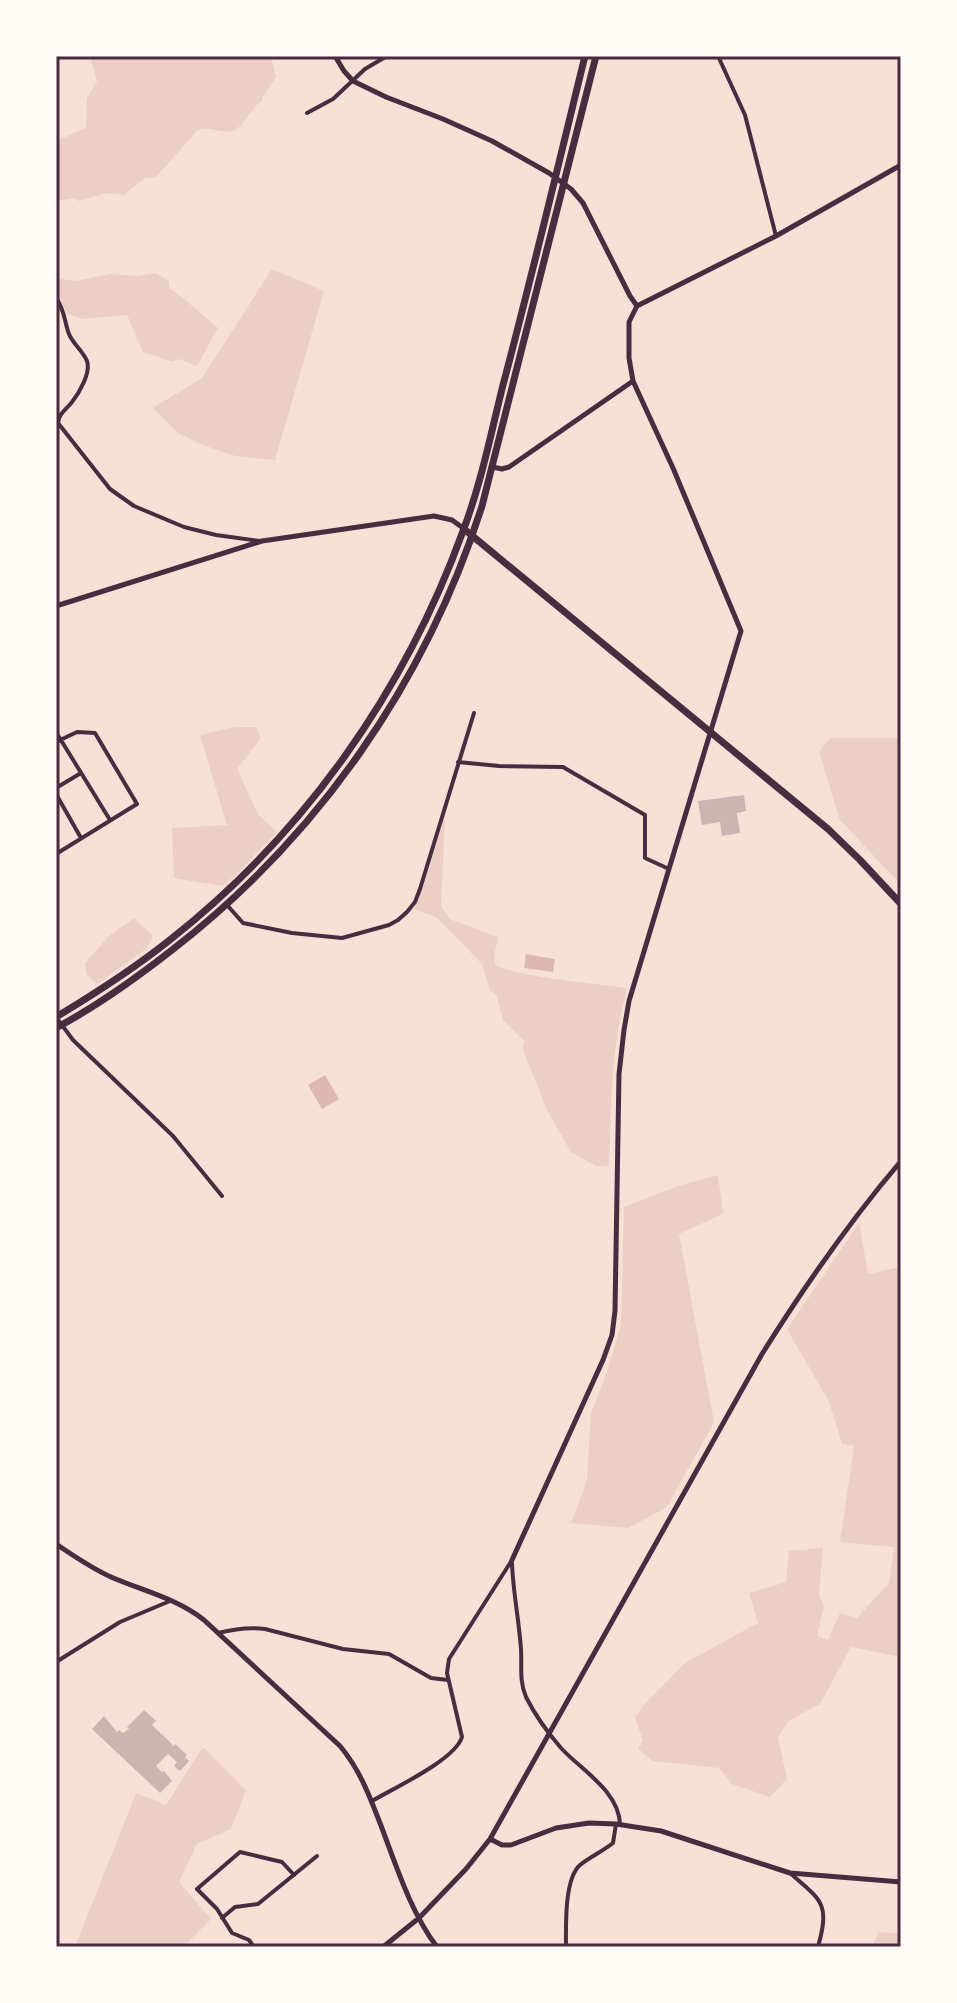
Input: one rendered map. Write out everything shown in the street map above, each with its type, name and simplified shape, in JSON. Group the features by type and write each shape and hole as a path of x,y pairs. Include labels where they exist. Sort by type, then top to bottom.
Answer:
{"main road":[{"path":"56,1017 104,988 172,939 261,859 345,758 383,699 440,590 464,529 507,373 585,56"},
{"path":"59,1027 149,969 227,905 270,863 325,800 369,742 408,677 435,625 472,536 493,467 596,56"},
{"path":"464,529 828,829 901,904"}],"street":[{"path":"335,56 353,81 473,132 565,184 583,203 637,306"},
{"path":"307,113 333,99 365,69 387,56"},
{"path":"718,56 745,115 776,236"},
{"path":"372,1801 459,1746 462,1737 448,1680 449,1659 512,1560 576,1423 612,1335 619,1074 629,1001 741,631 633,381 629,322 637,306 776,236 901,165"},
{"path":"56,298 62,307 68,333 88,362 81,387 58,423 110,489 134,506 184,527 262,541"},
{"path":"493,467 509,467 633,381"},
{"path":"56,606 262,541 434,516 452,520 464,529"},
{"path":"227,905 243,923 292,933 342,938 398,920 415,902 420,889 474,713"},
{"path":"56,732 58,741 110,820"},
{"path":"56,854 137,804 95,733 77,732 58,741"},
{"path":"458,762 563,767 645,815 645,858 669,869"},
{"path":"81,773 56,791 81,838"},
{"path":"56,1017 59,1027 173,1136 222,1196"},
{"path":"383,1947 419,1918 490,1839 762,1354 801,1292 900,1162"},
{"path":"56,1544 109,1576 189,1607 340,1746 357,1770 372,1801 419,1918 437,1947"},
{"path":"512,1560 522,1686 527,1699 549,1733 601,1786 616,1806 620,1819 613,1843 578,1866 575,1873 569,1890 566,1947"},
{"path":"56,1662 120,1622 173,1600"},
{"path":"218,1633 253,1627 343,1649 389,1654 431,1678 448,1680"},
{"path":"490,1839 502,1845 511,1845 556,1828 589,1823 618,1824 661,1831 790,1873 901,1882"},
{"path":"254,1947 249,1940 232,1933 197,1889 240,1852 282,1862 294,1875"},
{"path":"222,1918 235,1907 258,1904 317,1856"},
{"path":"790,1873 822,1905 824,1927 818,1947"}],"shaded area":[{"path":"90,56 271,56 276,77 262,101 239,128 226,132 197,131 156,177 145,178 124,195 106,193 79,201 74,198 56,201 56,141 86,128 87,98 97,81"},
{"path":"272,269 324,291 275,460 235,456 203,445 178,433 153,408 202,378"},
{"path":"156,273 169,282 169,288 218,328 197,366 143,352 127,315 83,319 67,314 56,298 56,278 75,281 110,274 138,276"},
{"path":"235,727 256,727 261,738 237,769 258,814 277,832 222,886 174,878 172,828 227,825 200,735"},
{"path":"830,738 901,738 901,885 840,820 819,752"},
{"path":"445,817 441,906 450,919 498,937 495,963 502,968 535,976 627,988 615,1055 609,1166 596,1166 571,1152 547,1110 522,1047 525,1042 503,1020 497,996 490,990 482,964 436,917 414,909"},
{"path":"134,918 153,936 146,949 97,984 87,975 85,963 108,937"},
{"path":"526,954 555,959 553,972 524,968"},
{"path":"325,1075 339,1099 322,1109 308,1085"},
{"path":"718,1175 723,1214 679,1234 714,1422 667,1507 628,1528 571,1523 587,1480 591,1413 621,1325 624,1207 681,1185"},
{"path":"859,1223 868,1274 901,1267 901,1657 851,1647 820,1704 790,1720 778,1737 787,1779 770,1797 732,1784 719,1768 653,1761 638,1749 643,1741 635,1717 685,1663 758,1623 749,1593 786,1582 789,1551 823,1548 819,1595 824,1607 817,1636 828,1640 840,1613 857,1618 889,1583 894,1547 840,1542 854,1446 842,1444 829,1402 787,1329"},
{"path":"203,1747 246,1790 231,1829 197,1844 179,1882 211,1919 183,1947 75,1947 136,1793 166,1805"},
{"path":"879,1932 901,1934 901,1947 872,1947"}],"building":[{"path":"744,795 746,811 737,813 740,833 722,836 720,822 702,825 698,801"},
{"path":"144,1710 156,1721 152,1725 173,1747 175,1744 187,1755 185,1757 189,1761 180,1771 174,1766 177,1762 168,1754 156,1766 172,1781 160,1793 92,1729 104,1716 117,1732 123,1733"}]}
